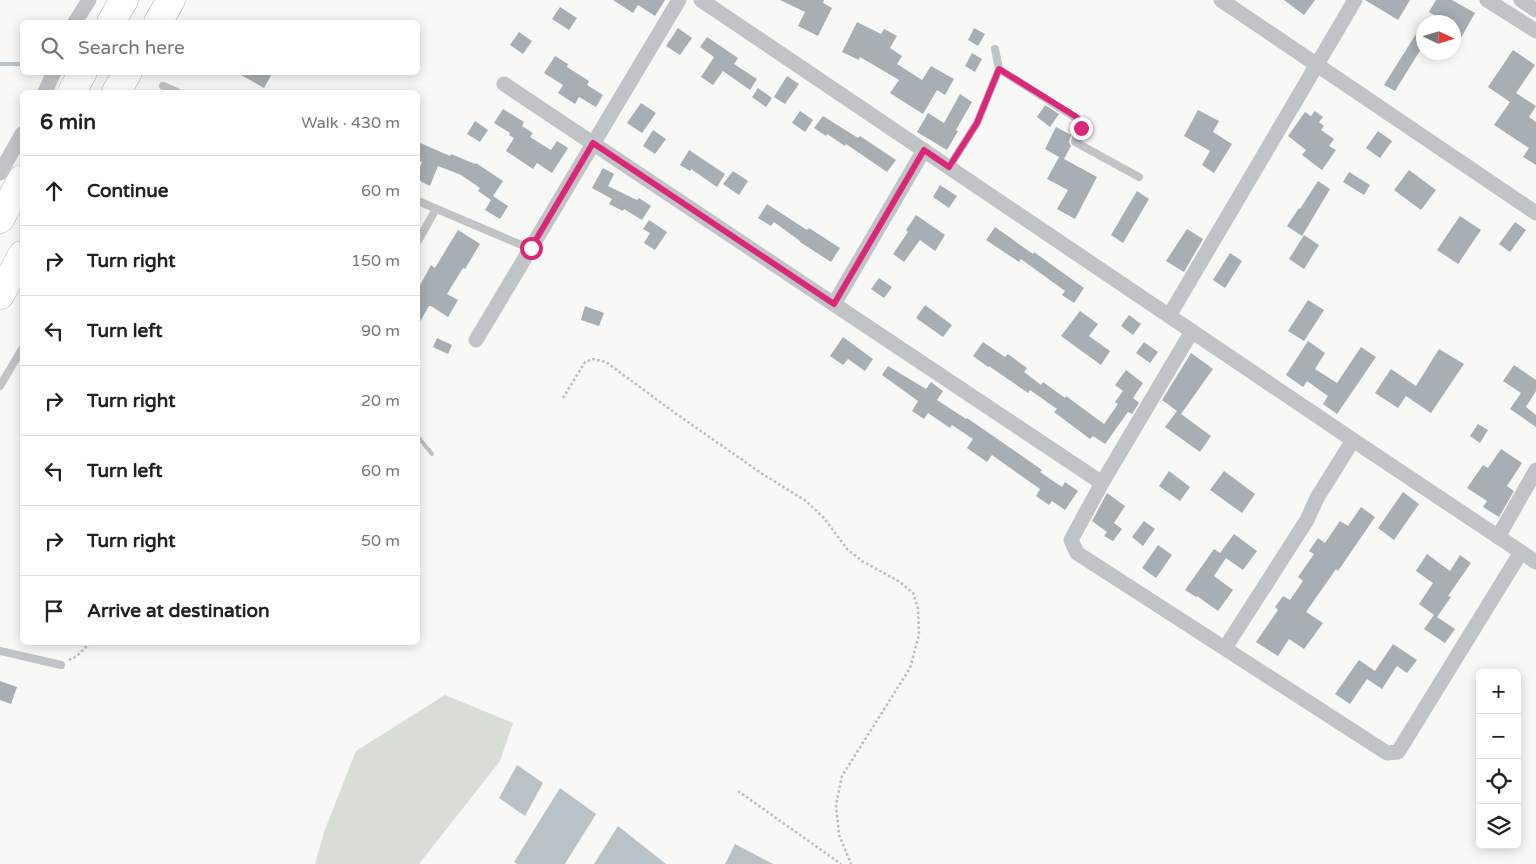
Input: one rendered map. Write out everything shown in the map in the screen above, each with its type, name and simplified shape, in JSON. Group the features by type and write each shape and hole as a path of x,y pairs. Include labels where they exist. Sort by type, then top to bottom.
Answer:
{"highway":[{"path":"112,20 124,0"},
{"path":"159,20 172,0"},
{"path":"73,90 81,75"},
{"path":"117,90 126,75"},
{"path":"0,219 20,183"},
{"path":"0,295 20,259"}],"street":[{"path":"76,20 89,0"},
{"path":"476,340 679,0"},
{"path":"701,0 1536,562"},
{"path":"1221,0 1536,213"},
{"path":"1169,316 1355,0"},
{"path":"1487,0 1536,32"},
{"path":"1521,0 1536,10"},
{"path":"45,90 52,75"},
{"path":"504,84 1102,483"},
{"path":"0,173 20,138"},
{"path":"834,304 924,150"},
{"path":"1192,331 1102,483 1071,540 1076,553 1387,753 1398,752 1521,552"},
{"path":"1225,648 1307,520 1317,498 1353,440"},
{"path":"1498,537 1536,470"}],"lane":[{"path":"949,167 977,123 999,69 995,49"},
{"path":"999,69 1082,122 1076,142 1139,177"},
{"path":"163,86 172,90"},
{"path":"420,202 531,248"},
{"path":"420,237 436,209"},
{"path":"0,386 20,352"},
{"path":"0,651 61,665"}],"path":[{"path":"563,398 585,362 593,359 606,362 761,473 806,501 824,518 847,549 862,561 900,582 913,594 918,608 919,635 910,668 842,776 836,806 839,835 851,864"},
{"path":"61,665 76,656 89,645"},
{"path":"738,791 841,864"}],"shaded area":[{"path":"445,695 513,723 500,761 419,864 315,864 324,832 356,751"},
{"path":"517,765 543,783 525,816 499,798"},
{"path":"560,788 596,814 565,864 517,864 514,862"},
{"path":"618,826 666,864 594,864"},
{"path":"735,844 773,864 725,864"}],"building":[{"path":"613,0 665,0 655,16 638,5 633,13"},
{"path":"780,0 824,0 823,3 832,8 818,36 798,26 805,12"},
{"path":"1284,0 1315,0 1304,15"},
{"path":"1365,0 1410,0 1398,20"},
{"path":"1436,0 1452,0 1475,13 1461,38 1461,15 1434,15 1429,12"},
{"path":"560,7 577,18 569,30 552,19"},
{"path":"857,22 881,34 884,29 897,36 890,48 902,56 897,64 922,80 931,66 954,79 945,95 937,90 923,114 890,93 899,80 860,57 859,60 842,52"},
{"path":"678,28 692,38 680,55 666,46"},
{"path":"974,28 985,34 978,46 968,40"},
{"path":"519,32 532,41 523,54 510,45"},
{"path":"1416,34 1416,57 1395,91 1384,85"},
{"path":"707,37 738,58 734,64 757,79 750,90 723,71 713,85 701,77 714,57 700,47"},
{"path":"1513,50 1535,65 1516,93 1536,106 1529,117 1536,122 1536,165 1523,157 1529,148 1494,125 1510,102 1488,87"},
{"path":"972,53 982,59 975,72 965,66"},
{"path":"555,56 568,64 567,67 589,81 587,85 603,95 596,107 579,97 575,104 558,93 563,85 544,73"},
{"path":"241,75 271,75 264,88"},
{"path":"787,76 799,84 785,104 774,97"},
{"path":"758,88 772,98 766,107 752,97"},
{"path":"960,94 972,102 947,150 917,132 928,113 944,123"},
{"path":"641,103 656,113 642,133 627,123"},
{"path":"1045,105 1059,114 1050,127 1037,117"},
{"path":"503,109 524,122 522,126 533,133 530,137 551,150 557,141 568,148 552,173 537,163 533,169 506,151 514,138 509,135 510,133 494,123"},
{"path":"1198,110 1219,121 1213,132 1232,144 1214,173 1202,165 1210,151 1184,136"},
{"path":"800,111 813,120 805,132 792,123"},
{"path":"1315,111 1323,117 1319,122 1324,126 1321,130 1334,139 1329,146 1336,150 1322,170 1302,155 1306,150 1288,136 1305,112 1311,116"},
{"path":"823,116 858,138 860,136 896,160 887,172 846,144 845,146 827,134 826,136 814,128"},
{"path":"475,121 488,130 480,142 467,134"},
{"path":"1056,127 1071,135 1069,142 1071,146 1064,159 1097,177 1075,219 1057,209 1068,190 1047,179 1059,157 1045,149"},
{"path":"653,130 666,139 655,154 643,146"},
{"path":"1378,131 1392,141 1380,158 1366,148"},
{"path":"420,143 450,156 451,154 476,163 503,181 493,196 508,206 500,219 485,210 491,200 478,191 480,188 461,175 438,166 430,186 420,181 422,162 420,161"},
{"path":"689,150 725,174 717,187 691,169 690,171 680,165"},
{"path":"603,168 614,174 608,186 637,200 639,198 651,206 642,220 624,209 623,211 609,204 612,199 592,188"},
{"path":"1409,170 1436,190 1421,210 1394,190"},
{"path":"733,171 748,181 739,195 723,184"},
{"path":"1349,172 1370,185 1364,195 1343,182"},
{"path":"1318,181 1330,189 1302,236 1287,226"},
{"path":"940,185 957,196 949,208 933,197"},
{"path":"1137,191 1149,199 1123,243 1111,235"},
{"path":"767,204 807,230 809,228 840,248 831,262 774,222 771,226 758,218"},
{"path":"916,215 945,235 935,251 920,240 904,262 893,254 908,232 906,230"},
{"path":"1460,216 1481,230 1458,264 1437,250"},
{"path":"649,220 667,232 655,250 644,243 650,233 643,229"},
{"path":"1515,222 1526,230 1510,252 1499,244"},
{"path":"995,227 1084,288 1074,303 1062,295 1065,291 1021,259 1019,262 986,240"},
{"path":"1187,229 1203,239 1184,272 1166,261"},
{"path":"458,230 480,244 447,294 458,300 448,317 429,306 420,322 420,285 431,265 435,268"},
{"path":"1304,235 1319,245 1304,269 1289,259"},
{"path":"1230,253 1242,261 1225,288 1213,280"},
{"path":"879,278 892,287 884,298 871,289"},
{"path":"1308,300 1324,310 1304,341 1288,331"},
{"path":"925,305 952,325 943,337 916,318"},
{"path":"585,306 604,313 599,326 581,320"},
{"path":"1080,311 1098,324 1089,336 1110,351 1101,365 1061,336"},
{"path":"1129,315 1141,324 1133,335 1121,326"},
{"path":"843,337 873,359 865,371 848,359 843,365 830,356"},
{"path":"437,338 452,345 448,354 433,347"},
{"path":"1308,341 1325,353 1315,369 1337,383 1361,347 1376,357 1337,414 1323,404 1328,396 1307,381 1303,387 1286,375"},
{"path":"983,342 1005,357 1008,354 1027,368 1024,372 1041,385 1043,382 1065,398 1066,396 1104,424 1118,404 1115,402 1123,391 1115,385 1126,370 1143,383 1133,398 1139,403 1132,414 1128,412 1105,444 1093,436 1090,439 1054,412 1057,409 1030,390 1028,393 973,356"},
{"path":"1144,342 1158,352 1150,363 1136,353"},
{"path":"1439,349 1464,364 1431,413 1406,396 1398,408 1375,393 1391,369 1416,386"},
{"path":"1191,353 1213,369 1181,414 1162,400"},
{"path":"1514,365 1536,380 1536,391 1526,407 1536,415 1536,427 1510,409 1521,393 1503,381"},
{"path":"888,366 926,389 931,382 943,391 937,400 1022,456 1042,470 1040,472 1062,487 1065,482 1078,491 1065,510 1052,501 1049,505 1036,496 1040,489 992,455 987,462 967,448 973,439 952,425 950,428 928,413 924,419 912,411 918,401 882,375"},
{"path":"1177,411 1211,436 1200,452 1165,427"},
{"path":"1478,424 1488,430 1480,443 1470,436"},
{"path":"1501,449 1522,463 1507,486 1514,491 1499,517 1483,507 1487,501 1467,488 1483,465 1488,468"},
{"path":"1169,471 1190,487 1180,501 1159,486"},
{"path":"1224,471 1255,494 1242,513 1210,490"},
{"path":"1403,492 1419,504 1394,540 1378,528"},
{"path":"1107,493 1125,506 1114,523 1122,529 1113,541 1104,536 1107,532 1092,521"},
{"path":"1361,507 1375,517 1338,571 1336,569 1306,612 1323,623 1304,649 1289,639 1278,656 1256,642 1278,610 1275,607 1283,596 1290,600 1303,581 1298,577 1314,554 1309,551 1318,538 1325,543 1340,521 1348,526"},
{"path":"1144,521 1155,529 1143,546 1132,537"},
{"path":"1234,534 1257,551 1243,570 1226,558 1214,576 1233,590 1218,611 1185,590 1214,549 1220,553"},
{"path":"1158,545 1172,555 1156,578 1142,568"},
{"path":"1427,554 1450,571 1460,555 1471,563 1448,596 1451,597 1437,617 1455,629 1445,643 1424,629 1434,615 1419,604 1433,583 1416,571"},
{"path":"1393,644 1417,660 1407,673 1397,666 1382,689 1367,679 1350,704 1335,694 1359,660 1375,671"},
{"path":"0,681 17,687 11,704 0,700"}],"waterway":[{"path":"0,64 20,64"},
{"path":"420,439 432,454"}],"route":[{"path":"531,248 593,143 834,304 924,150 949,167 977,123 999,69 1075,116 1082,122 1081,128"}]}
